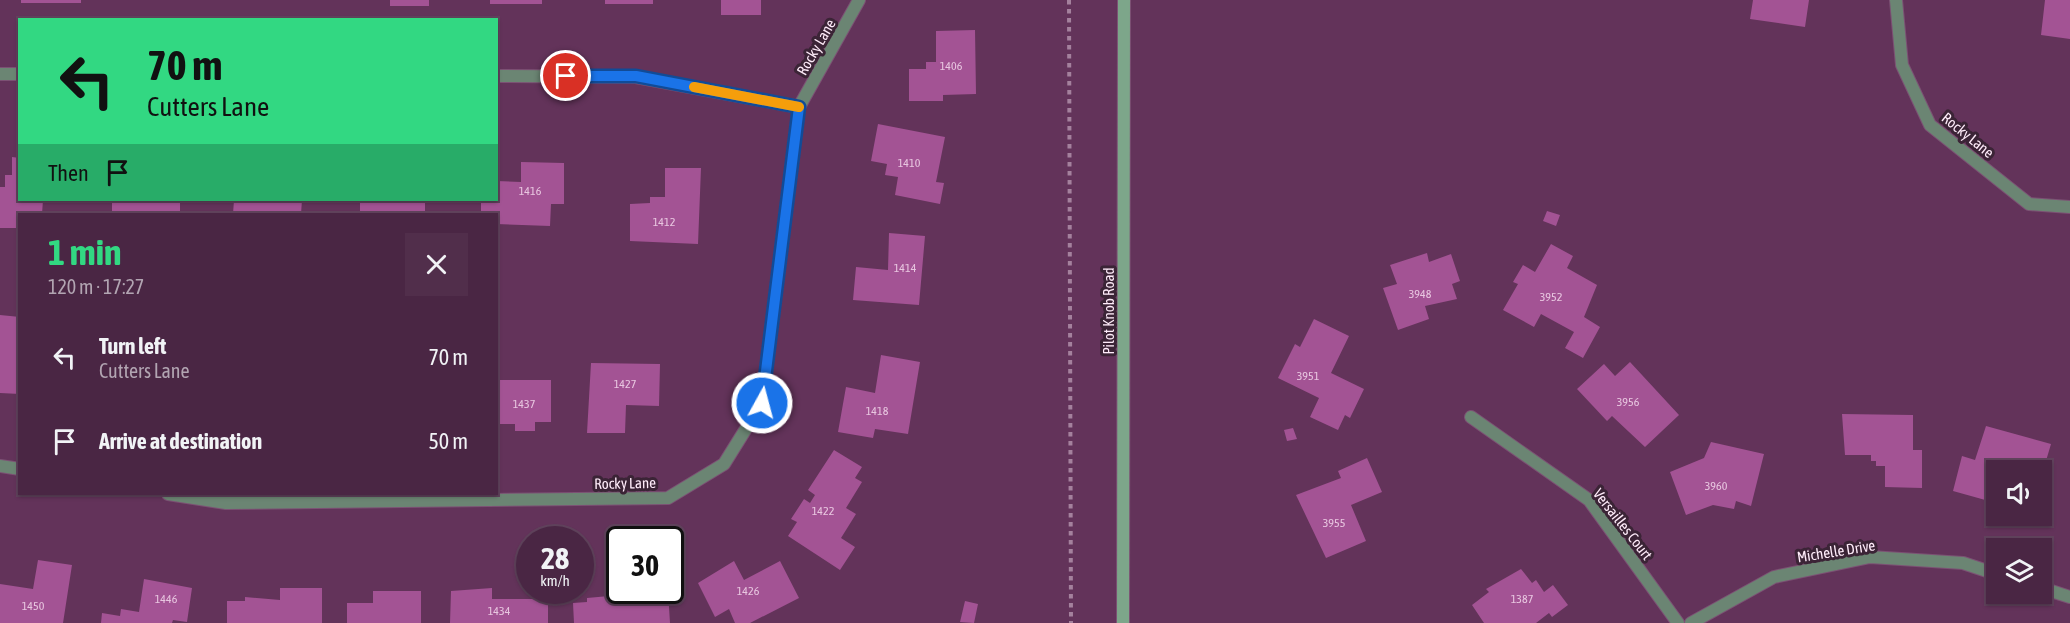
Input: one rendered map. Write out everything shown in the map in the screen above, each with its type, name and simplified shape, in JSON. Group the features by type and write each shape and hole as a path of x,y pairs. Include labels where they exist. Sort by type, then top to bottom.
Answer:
{"main road":[{"name":"Pilot Knob Road","path":"1123,623 1124,0"}],"street":[{"name":"Rocky Lane","path":"174,495 226,503 668,498 724,464 762,403 799,107 859,0"},
{"name":"Rocky Lane","path":"1896,0 1902,65 1930,125 2029,204 2070,207"},
{"path":"0,74 18,74"},
{"path":"498,76 636,76 799,107"},
{"name":"Versailles Court","path":"1471,417 1589,500 1678,623"},
{"path":"0,466 18,469"},
{"name":"Michelle Drive","path":"1691,623 1774,577 1870,557 1963,563 1986,571"},
{"path":"2052,591 2070,597"}],"path":[{"path":"1069,0 1071,623"}],"building":[{"path":"21,0 81,0 81,3 21,3"},
{"path":"390,0 429,0 429,6 390,6"},
{"path":"490,0 542,0 542,4 490,4"},
{"path":"605,0 653,0 653,4 605,4"},
{"path":"721,0 761,0 761,15 721,15"},
{"path":"1753,0 1809,0 1805,27 1750,19"},
{"path":"2045,0 2070,0 2070,39 2041,35"},
{"path":"975,30 976,94 943,95 943,101 909,101 909,69 926,69 926,62 936,62 936,31"},
{"path":"878,124 945,137 936,182 944,183 940,204 895,195 898,177 885,175 887,164 871,161"},
{"path":"12,157 18,158 18,201 43,201 42,213 18,213 18,228 0,228 0,187 5,187 5,175 12,175"},
{"path":"521,162 564,163 564,204 551,204 550,226 498,224 498,213 481,213 481,201 498,201 498,181 521,182"},
{"path":"665,168 701,168 698,244 630,241 630,204 650,203 650,197 665,197"},
{"path":"112,201 180,201 180,213 112,213"},
{"path":"234,201 302,201 301,213 233,213"},
{"path":"360,201 425,201 425,213 360,213"},
{"path":"1547,211 1560,215 1556,226 1543,221"},
{"path":"889,233 925,236 919,305 853,300 856,267 888,270"},
{"path":"1551,244 1573,256 1567,268 1597,285 1584,317 1600,327 1583,358 1565,348 1574,332 1541,314 1534,327 1503,310 1518,284 1513,282 1523,265 1535,272"},
{"path":"1427,253 1429,262 1451,254 1460,281 1452,284 1457,299 1425,306 1429,319 1398,330 1383,288 1397,284 1390,265"},
{"path":"0,315 18,317 18,394 0,393"},
{"path":"1314,319 1349,336 1331,373 1364,389 1350,418 1345,415 1338,430 1310,417 1319,398 1278,378 1295,344 1300,347"},
{"path":"881,355 920,362 908,434 875,429 873,438 838,432 846,387 875,393"},
{"path":"1630,362 1679,415 1645,447 1612,416 1607,421 1577,389 1604,364 1615,376"},
{"path":"591,363 660,364 659,406 626,405 625,433 587,433"},
{"path":"498,380 551,380 551,422 535,422 535,431 515,431 515,424 500,424 500,433 498,433"},
{"path":"1842,414 1913,415 1913,450 1922,450 1922,488 1885,487 1885,466 1876,466 1876,461 1871,461 1871,455 1845,455"},
{"path":"1986,426 2051,444 2046,460 1986,460 1986,500 1953,491 1962,456 1975,460"},
{"path":"1293,428 1297,439 1287,441 1284,430"},
{"path":"1711,442 1764,454 1751,506 1736,501 1734,509 1713,505 1686,515 1670,472 1704,458"},
{"path":"834,450 862,467 855,478 862,482 846,508 856,514 841,538 855,547 840,570 788,536 797,522 791,519 804,499 810,503 815,495 808,490"},
{"path":"1367,458 1382,492 1351,505 1366,541 1326,558 1296,495 1341,478 1338,471"},
{"path":"38,560 72,565 63,623 0,623 0,584 33,589"},
{"path":"734,561 744,580 780,561 799,598 750,623 735,623 729,609 715,617 698,583"},
{"path":"1521,569 1532,583 1536,580 1544,592 1553,585 1568,605 1552,617 1549,613 1536,623 1484,623 1472,605 1489,592 1486,589"},
{"path":"144,579 192,588 187,622 173,620 172,623 101,623 102,613 120,616 121,609 139,612"},
{"path":"280,588 322,588 322,623 227,623 227,601 245,601 245,597 280,600"},
{"path":"492,588 492,599 516,599 516,604 548,604 548,623 450,623 451,591"},
{"path":"373,591 421,591 421,623 347,623 347,603 373,603"},
{"path":"606,596 606,604 669,604 670,623 574,623 573,604 594,604 594,597"},
{"path":"965,601 978,604 974,623 960,622"}],"slow traffic":[{"path":"694,87 799,107"}],"route":[{"path":"566,76 636,76 799,107 762,403"}]}
